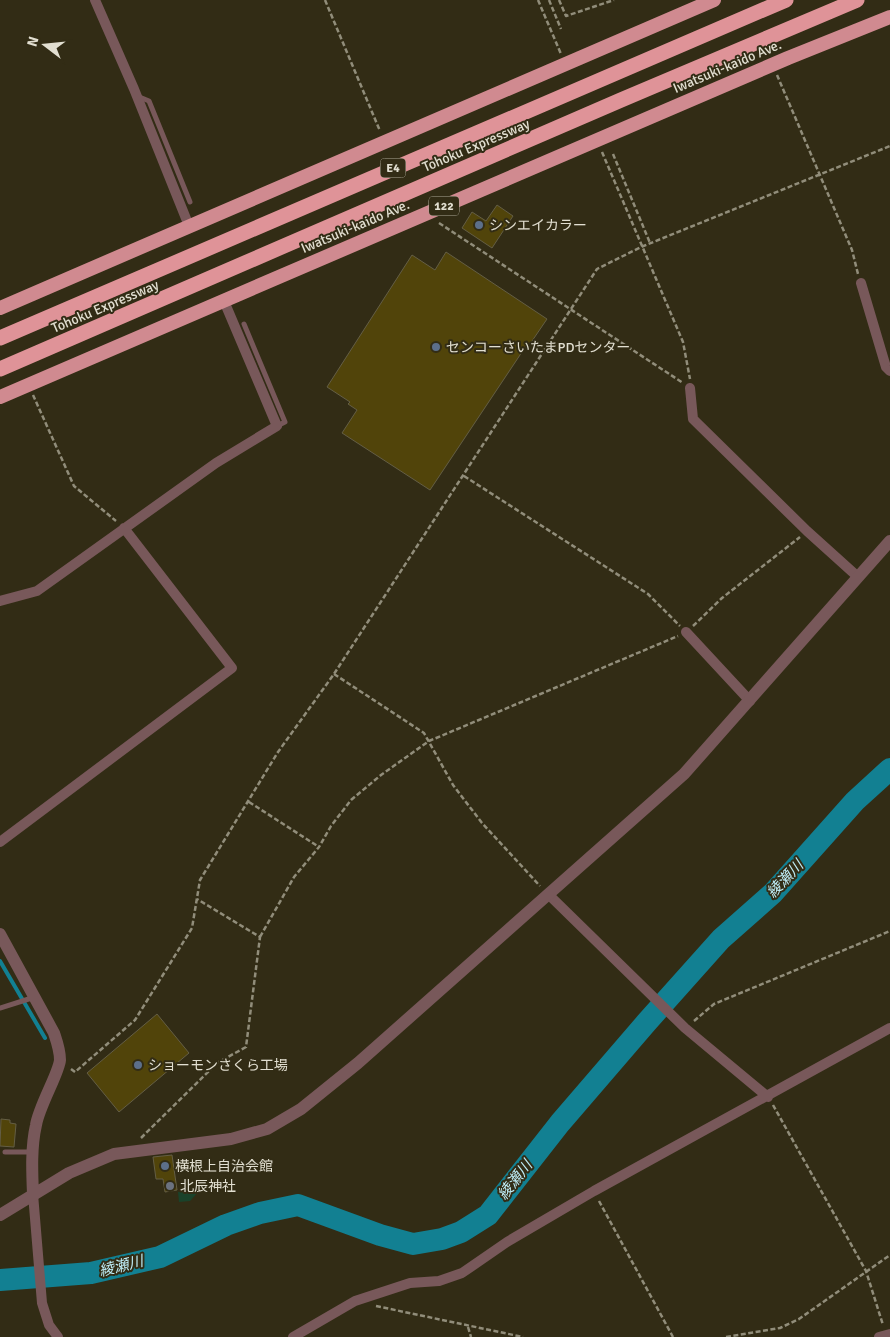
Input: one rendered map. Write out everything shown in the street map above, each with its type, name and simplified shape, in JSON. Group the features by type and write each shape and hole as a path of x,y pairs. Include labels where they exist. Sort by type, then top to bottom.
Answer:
{"highway":[{"path":"0,308 714,0"},
{"name":"Tohoku Expressway","path":"0,338 786,0"},
{"name":"Tohoku Expressway","path":"0,369 857,0"},
{"name":"Iwatsuki-kaido Ave.","path":"0,397 772,65 890,17"}],"street":[{"path":"95,0 137,96 189,226"},
{"path":"860,283 886,366 890,371"},
{"path":"0,601 37,591 216,463 277,426 224,300"},
{"path":"690,388 694,420 806,531 858,577"},
{"path":"0,842 232,668 124,528"},
{"path":"0,1216 69,1173 114,1154 231,1139 267,1129 301,1109 358,1063 684,774 890,541"},
{"path":"686,632 750,701"},
{"path":"548,894 685,1028 768,1097"},
{"path":"0,934 54,1033 60,1061 44,1098 36,1123 33,1152 33,1194 42,1303 49,1325 58,1337"},
{"path":"293,1337 355,1301 410,1284 439,1281 462,1273 507,1242 594,1191 698,1132 768,1097 890,1028"}],"lane":[{"path":"137,96 149,101 190,202"},
{"path":"244,324 285,422 277,426"},
{"path":"0,1008 35,997"},
{"path":"5,1152 33,1152"}],"path":[{"path":"325,0 384,141"},
{"path":"538,0 566,64"},
{"path":"549,0 561,29"},
{"path":"559,0 566,16 614,0"},
{"path":"772,65 852,250 860,283"},
{"path":"597,140 683,342 688,362 690,388"},
{"path":"60,1061 75,1072 135,1020 192,928 200,880 278,752 334,674 464,476 596,269 650,243 890,146"},
{"path":"614,154 650,243"},
{"path":"421,216 444,225 690,388"},
{"path":"28,385 74,486 124,528"},
{"path":"464,476 648,594 686,632"},
{"path":"138,1150 141,1137 217,1063 246,1047 260,937 294,877 319,847 351,800 381,775 429,741 686,632 722,598 806,531"},
{"path":"334,674 424,733 453,785 482,823 548,894"},
{"path":"249,802 319,847"},
{"path":"197,899 260,937"},
{"path":"685,1028 714,1004 890,931"},
{"path":"768,1097 866,1271 885,1335"},
{"path":"594,1191 673,1337"},
{"path":"726,1337 780,1328 798,1319 890,1255"},
{"path":"355,1301 468,1327 523,1337"},
{"path":"468,1327 471,1337"}],"green space":[{"path":"204,1186 190,1201 179,1202 178,1192"}],"building":[{"path":"497,205 513,216 492,248 462,228 472,212 486,221"},
{"path":"446,252 547,319 530,344 528,343 430,490 342,433 357,410 348,404 350,402 327,387 412,255 435,270"},
{"path":"157,1014 189,1053 119,1112 87,1073"},
{"path":"1,1119 10,1120 10,1123 16,1124 14,1147 0,1146"},
{"path":"172,1155 177,1190 165,1192 163,1179 156,1179 153,1157"}],"waterway":[{"name":"綾瀬川","path":"0,1280 91,1273 160,1257 226,1225 260,1213 298,1205 380,1235 413,1244 442,1239 461,1232 488,1215 560,1123 721,939 773,893 855,801 890,769"},
{"path":"0,961 45,1038"}],"place":[{"name":"シンエイカラー","path":"479,225"},
{"name":"センコーさいたまPDセンター","path":"436,347"},
{"name":"ショーモンさくら工場","path":"138,1065"},
{"name":"横根上自治会館","path":"165,1166"},
{"name":"北辰神社","path":"170,1186"}]}
